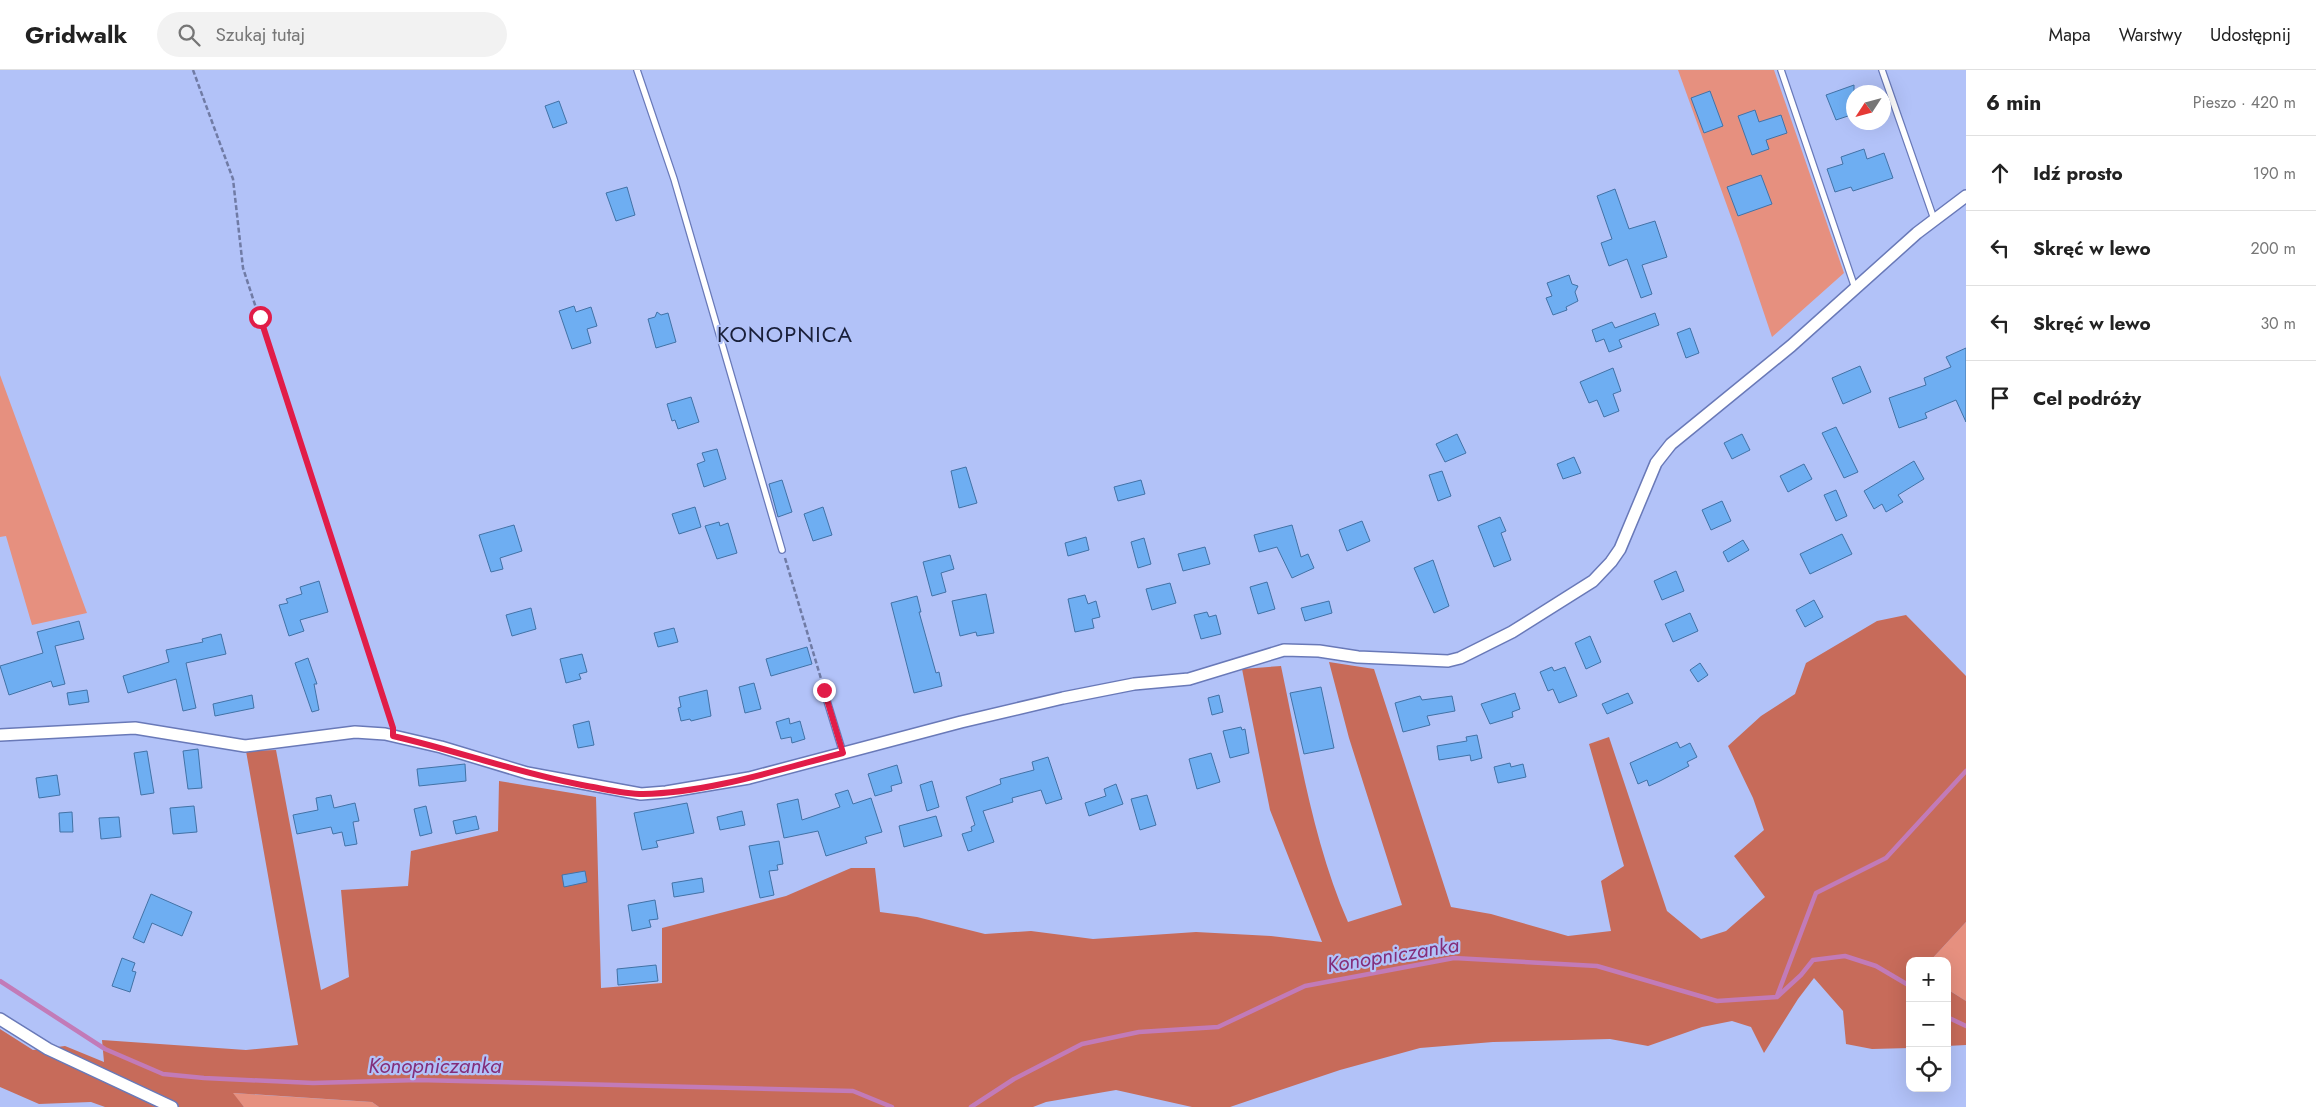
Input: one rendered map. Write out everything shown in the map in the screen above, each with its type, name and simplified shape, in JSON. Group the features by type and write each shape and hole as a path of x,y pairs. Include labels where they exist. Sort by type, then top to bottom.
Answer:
{"street":[{"path":"0,735 135,728 245,746 355,732 393,736 441,747 527,773 641,794 666,792 749,778 1063,698 1134,684 1189,679 1284,650 1319,651 1358,657 1436,662 1460,658 1512,632 1593,580 1611,562 1620,548 1656,463 1671,444 1855,290 1934,219 1966,196"},
{"path":"0,1019 48,1049 172,1107"}],"lane":[{"path":"637,70 674,179 782,550"},
{"path":"1781,70 1855,290"},
{"path":"1882,70 1934,219"},
{"path":"824,690 843,753"}],"path":[{"path":"192,70 234,179 243,268 393,728 393,736"},
{"path":"782,550 824,690"}],"shaded area":[{"path":"1678,70 1774,70 1844,273 1772,337 1739,239"},
{"path":"0,375 87,613 32,625 6,536 0,537"},
{"path":"1906,615 1966,676 1966,922 1934,957 1906,957 1906,1048 1872,1049 1846,1044 1843,1011 1814,978 1798,999 1764,1053 1751,1027 1732,1021 1702,1027 1648,1046 1610,1039 1493,1042 1420,1048 1340,1070 1230,1107 1192,1107 1116,1090 1046,1102 1033,1107 379,1107 372,1102 233,1093 244,1107 105,1107 91,1102 39,1104 0,1087 0,1029 33,1050 65,1046 104,1062 102,1040 246,1050 298,1045 246,751 276,750 321,990 349,977 341,890 408,886 411,851 498,831 499,781 596,797 601,988 662,983 662,928 786,896 851,868 875,868 880,912 917,917 985,934 1031,931 1093,939 1196,932 1271,936 1322,942 1270,810 1242,669 1281,666 1316,828 1325,860 1348,922 1402,905 1349,738 1329,662 1374,669 1451,907 1491,914 1568,936 1611,931 1601,881 1624,866 1589,744 1609,737 1667,911 1701,939 1726,931 1765,897 1734,856 1764,830 1753,798 1728,746 1761,716 1795,694 1806,663 1877,621"},
{"path":"1966,922 1966,1001 1951,992 1951,957 1934,957"},
{"path":"1951,992 1966,1001 1966,1045 1951,1046"},
{"path":"232,1093 372,1102 379,1107 244,1107"}],"building":[{"path":"1846,88 1846,117 1836,120 1826,95"},
{"path":"1710,91 1723,126 1704,133 1691,98"},
{"path":"559,101 567,123 553,128 545,106"},
{"path":"1755,110 1759,122 1781,115 1787,133 1766,140 1769,149 1752,155 1738,116"},
{"path":"1864,149 1867,159 1884,153 1893,178 1853,191 1851,187 1835,192 1827,169 1843,164 1841,157"},
{"path":"1761,175 1772,204 1738,216 1727,187"},
{"path":"627,187 635,215 616,221 606,193"},
{"path":"1615,189 1629,229 1655,221 1667,257 1642,265 1652,294 1641,298 1627,259 1609,266 1601,243 1612,239 1597,196"},
{"path":"1569,275 1572,284 1578,286 1575,292 1578,301 1566,307 1567,310 1553,315 1546,298 1552,296 1547,283"},
{"path":"574,306 576,312 591,307 597,326 587,329 591,343 572,349 559,311"},
{"path":"657,312 661,315 668,313 676,342 656,348 648,319 655,317"},
{"path":"1655,313 1659,325 1619,340 1622,347 1609,352 1604,339 1596,342 1592,330 1612,322 1615,328"},
{"path":"1690,328 1699,353 1686,358 1677,333"},
{"path":"1966,348 1966,422 1956,400 1925,413 1927,418 1899,428 1889,398 1926,385 1924,378 1951,367 1946,357"},
{"path":"1860,366 1871,392 1843,404 1832,378"},
{"path":"1613,368 1621,391 1613,394 1619,411 1604,417 1597,400 1589,403 1580,382"},
{"path":"691,397 699,422 678,429 675,420 672,421 667,404"},
{"path":"1836,427 1858,472 1844,478 1822,433"},
{"path":"1457,434 1466,453 1445,462 1436,444"},
{"path":"1742,434 1750,450 1732,459 1724,443"},
{"path":"717,449 726,479 704,487 697,464 705,461 702,453"},
{"path":"1574,457 1581,473 1563,479 1557,464"},
{"path":"1914,461 1924,479 1898,495 1903,502 1886,512 1882,504 1874,509 1864,491"},
{"path":"1804,464 1812,479 1788,492 1780,476"},
{"path":"966,467 977,503 959,508 951,471"},
{"path":"1442,471 1451,496 1438,501 1429,475"},
{"path":"782,480 792,512 778,517 769,484"},
{"path":"1141,480 1145,494 1118,501 1114,487"},
{"path":"1836,490 1847,516 1836,521 1824,495"},
{"path":"1722,501 1731,521 1711,530 1702,510"},
{"path":"695,507 701,527 679,534 672,514"},
{"path":"823,507 832,535 813,541 804,514"},
{"path":"1500,517 1506,531 1501,533 1511,560 1494,567 1478,526"},
{"path":"1362,521 1370,541 1347,551 1339,530"},
{"path":"719,522 720,526 728,523 737,553 717,559 705,526"},
{"path":"514,525 522,551 500,558 503,569 491,572 479,535"},
{"path":"1292,525 1301,557 1308,554 1314,568 1292,578 1277,547 1259,552 1254,535"},
{"path":"1842,534 1852,554 1810,574 1800,554"},
{"path":"1086,537 1089,550 1068,556 1065,543"},
{"path":"1144,538 1151,564 1138,568 1131,542"},
{"path":"1743,540 1749,550 1728,562 1723,552"},
{"path":"1205,547 1210,564 1183,571 1178,554"},
{"path":"950,555 954,569 941,573 946,592 932,596 923,562"},
{"path":"1433,560 1449,606 1434,613 1414,568"},
{"path":"1676,571 1684,591 1662,600 1654,581"},
{"path":"319,581 328,612 300,620 304,631 289,636 279,605 288,603 286,599 302,594 300,587"},
{"path":"1267,582 1275,609 1258,614 1250,587"},
{"path":"1170,583 1176,603 1152,610 1146,589"},
{"path":"986,594 994,633 977,636 976,632 960,636 952,601"},
{"path":"1085,595 1088,604 1096,601 1100,617 1092,619 1094,628 1075,632 1068,599"},
{"path":"917,596 921,612 919,612 936,673 939,672 942,686 914,693 891,603"},
{"path":"1814,600 1823,617 1805,627 1796,610"},
{"path":"1329,601 1332,613 1305,621 1301,608"},
{"path":"531,608 536,629 512,636 506,615"},
{"path":"1207,612 1209,617 1216,615 1221,634 1201,639 1194,615"},
{"path":"1690,613 1698,631 1673,642 1665,624"},
{"path":"79,621 84,639 55,646 65,684 53,687 51,681 9,695 0,666 43,653 37,632"},
{"path":"674,628 678,642 658,647 654,633"},
{"path":"221,634 226,654 186,663 196,708 183,711 176,679 128,693 123,676 169,662 166,650 203,642 202,639"},
{"path":"1590,636 1601,662 1586,669 1575,643"},
{"path":"807,647 812,664 771,676 766,659"},
{"path":"582,654 587,672 579,674 581,679 566,683 560,659"},
{"path":"308,658 317,684 314,684 319,710 312,712 295,663"},
{"path":"1700,663 1708,675 1698,682 1690,670"},
{"path":"1552,667 1554,671 1565,667 1577,696 1559,703 1553,689 1548,691 1540,672"},
{"path":"754,683 761,709 745,713 739,687"},
{"path":"1321,687 1334,748 1304,754 1290,693"},
{"path":"87,690 89,702 69,705 67,693"},
{"path":"707,690 711,716 691,721 690,719 681,721 678,708 681,707 679,697"},
{"path":"1515,693 1520,709 1512,712 1513,717 1490,724 1481,704"},
{"path":"1628,693 1633,703 1607,714 1602,704"},
{"path":"252,695 254,708 215,716 213,704"},
{"path":"1219,695 1223,712 1212,715 1208,698"},
{"path":"1420,696 1422,700 1452,696 1455,711 1427,716 1430,725 1403,732 1395,703"},
{"path":"789,718 790,724 800,721 805,739 792,743 791,737 781,739 776,722"},
{"path":"589,721 594,745 578,748 573,725"},
{"path":"1241,727 1242,730 1245,729 1249,753 1230,758 1223,731"},
{"path":"1477,735 1482,758 1471,761 1470,755 1439,760 1437,746 1467,741 1466,737"},
{"path":"1677,742 1680,748 1690,743 1697,757 1687,762 1689,766 1649,786 1647,780 1638,784 1630,763"},
{"path":"198,749 202,788 188,789 183,751"},
{"path":"147,751 154,793 141,795 134,753"},
{"path":"1211,753 1220,782 1197,789 1189,759"},
{"path":"1048,757 1062,799 1046,804 1041,790 1012,798 1013,802 983,811 994,842 968,851 962,834 972,831 971,827 975,825 966,797 1001,784 1000,779 1034,770 1032,762"},
{"path":"1510,763 1511,767 1523,764 1526,777 1498,783 1494,767"},
{"path":"465,764 466,781 419,786 417,769"},
{"path":"897,765 902,783 891,786 892,791 875,796 868,774"},
{"path":"57,775 60,795 39,798 36,778"},
{"path":"932,781 939,807 927,811 920,785"},
{"path":"1116,784 1123,804 1089,816 1085,803 1106,796 1104,789"},
{"path":"848,790 853,804 871,798 882,832 865,837 867,843 826,856 818,831 784,838 777,804 798,799 802,820 840,807 835,794"},
{"path":"331,795 334,808 355,803 359,821 353,822 357,844 345,846 342,832 333,834 331,827 297,834 293,815 318,810 316,798"},
{"path":"1147,795 1156,825 1140,830 1131,799"},
{"path":"687,803 694,833 656,841 658,847 642,850 634,813"},
{"path":"194,806 197,832 173,834 170,808"},
{"path":"426,806 432,833 420,836 414,809"},
{"path":"742,811 745,825 720,830 717,817"},
{"path":"72,812 73,832 60,832 59,813"},
{"path":"476,816 479,829 456,834 453,821"},
{"path":"936,816 942,836 904,847 899,826"},
{"path":"119,817 121,837 101,839 99,818"},
{"path":"779,841 783,864 777,865 778,870 769,871 774,895 760,898 749,846"},
{"path":"585,871 587,882 564,887 562,875"},
{"path":"702,878 704,892 674,897 672,883"},
{"path":"151,894 192,912 182,936 152,923 144,943 133,938"},
{"path":"655,900 658,919 649,920 651,927 632,931 628,905"},
{"path":"122,958 135,963 132,971 136,972 130,992 112,986"},
{"path":"656,965 658,981 618,985 617,969"}],"waterway":[{"path":"1777,996 1816,893 1886,858 1966,771"},
{"name":"Konopniczanka","path":"971,1107 1014,1079 1082,1044 1139,1032 1218,1027 1305,986 1454,958 1597,966 1717,1001 1777,997 1801,975 1813,960 1845,956 1876,966 1906,984"},
{"name":"Konopniczanka","path":"0,981 105,1049 163,1074 204,1078 313,1083 418,1080 853,1091 892,1107"},
{"name":"Konopniczanka","path":"1951,1019 1966,1026"}],"district":[{"name":"KONOPNICA","path":"785,334"}],"route":[{"path":"260,317 393,728 393,736 441,747 527,773 565,782 641,794 666,792 749,778 843,753 824,690"}]}
